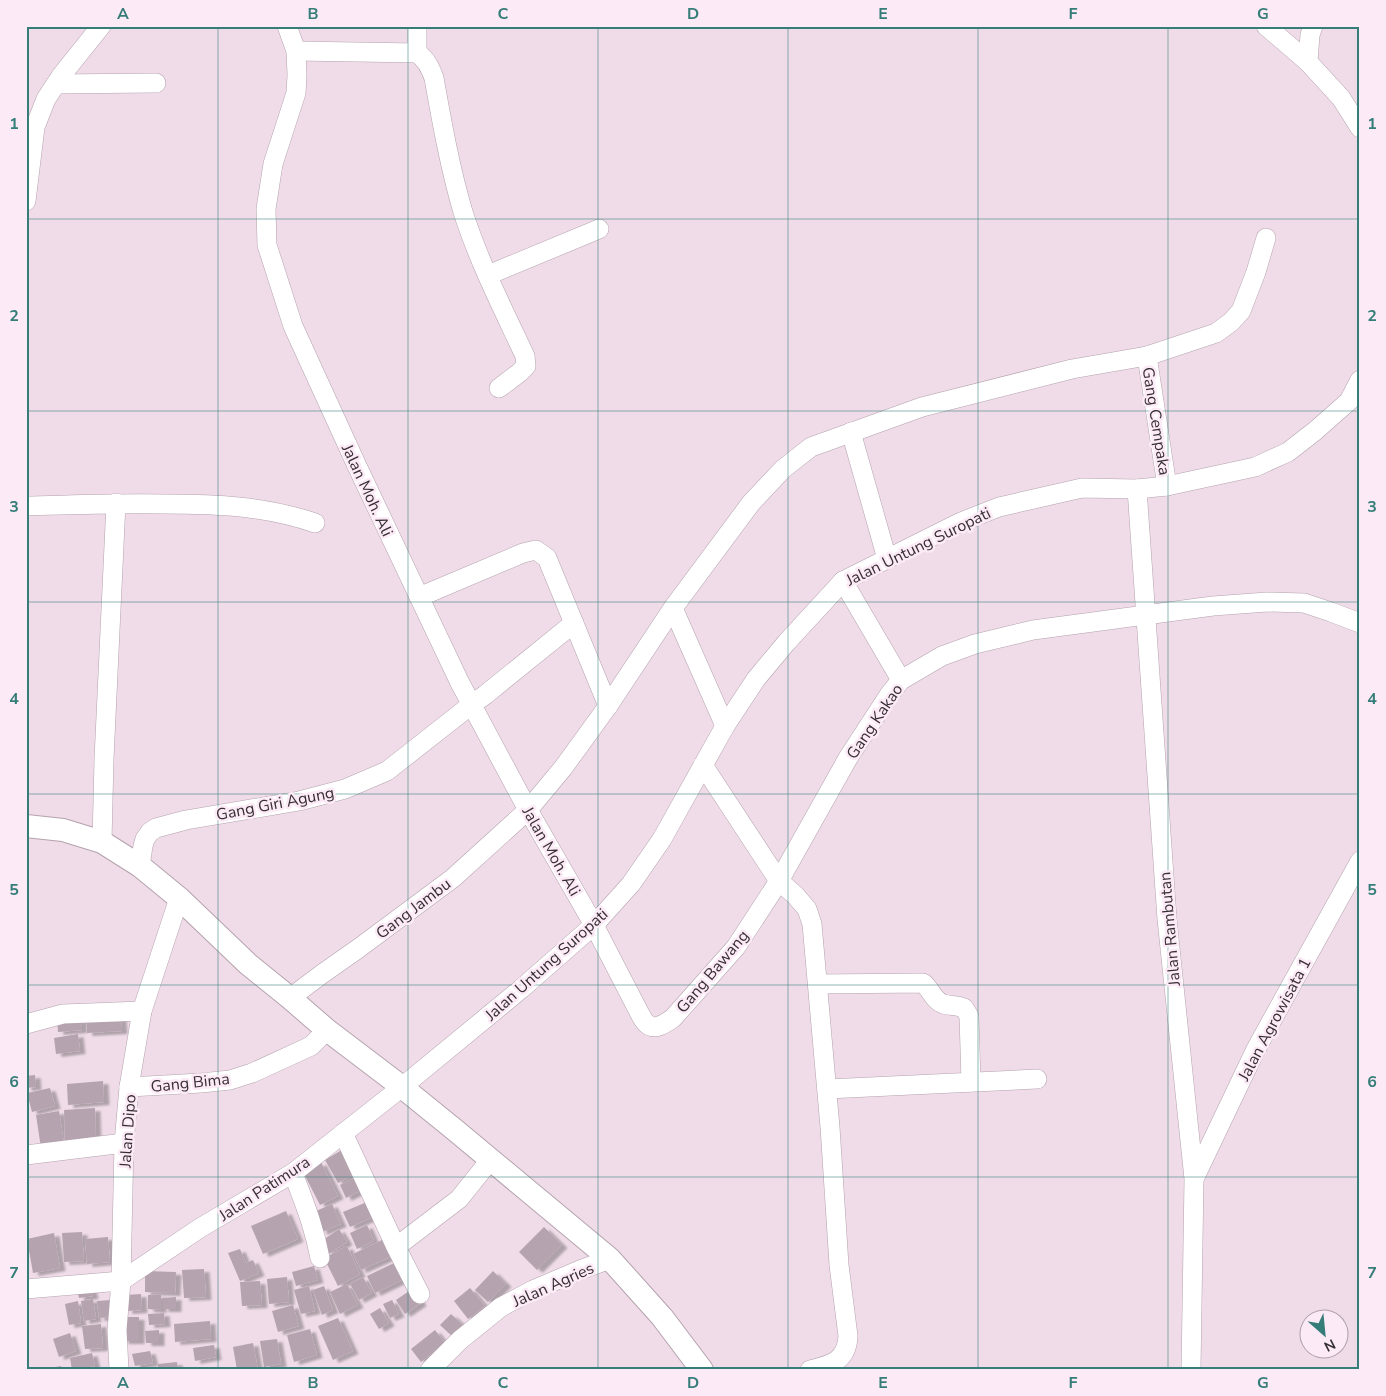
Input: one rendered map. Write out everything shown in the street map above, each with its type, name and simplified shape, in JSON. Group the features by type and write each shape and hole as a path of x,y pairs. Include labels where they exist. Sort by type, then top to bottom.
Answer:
{"street":[{"path":"26,201 35,128 46,99 101,26"},
{"name":"Jalan Moh. Ali","path":"287,26 296,51 296,93 273,164 266,209 267,246 293,326 357,466 471,705 594,925"},
{"path":"417,26 417,53"},
{"path":"1266,26 1308,62 1341,98 1360,128"},
{"path":"1308,62 1310,35 1313,26"},
{"path":"296,51 417,53 424,58 434,78 450,161 464,213 475,245 525,356 526,366 499,388"},
{"path":"56,84 156,83"},
{"path":"488,275 599,230"},
{"name":"Gang Jambu","path":"290,998 453,878 528,810 564,768 673,608 751,503 783,469 811,447 922,407 1072,369 1146,356 1216,333 1231,322 1241,310 1256,272 1266,238"},
{"name":"Gang Cempaka","path":"1146,356 1167,486"},
{"name":"Jalan Untung Suropati","path":"402,1087 521,989 594,925 631,884 662,839 725,726 756,679 843,581 961,522 999,506 1082,488 1137,489 1167,486 1255,467 1288,452 1315,431 1349,400 1360,380"},
{"path":"851,432 887,559"},
{"name":"Jalan Rambutan","path":"1137,489 1167,919 1194,1178 1192,1370"},
{"path":"102,842 116,503"},
{"path":"26,506 116,503 244,506 277,512 315,523"},
{"path":"419,597 523,553 536,550 547,558 608,706"},
{"path":"843,581 901,680"},
{"name":"Gang Kakao","path":"779,881 848,758 889,694 901,680 942,656 975,644 1033,630 1213,606 1267,602 1304,603 1360,623"},
{"path":"673,608 725,726"},
{"name":"Gang Giri Agung","path":"140,866 145,839 156,828 186,820 299,802 345,789 387,771 485,696 574,623"},
{"path":"703,765 779,881 796,895 807,909 812,924 827,1089 839,1265 848,1346 843,1355 835,1361 823,1367 810,1370"},
{"path":"26,826 63,830 102,842 140,866 179,898 248,964 327,1030 402,1087 610,1259 662,1317 702,1370"},
{"name":"Jalan Agrowisata 1","path":"1194,1178 1256,1049 1360,862"},
{"name":"Gang Bawang","path":"594,925 640,1014 647,1025 655,1027 673,1018 736,947 779,881"},
{"name":"Jalan Dipo","path":"119,1370 117,1330 121,1281 124,1143 129,1088 142,1010 179,898"},
{"path":"818,984 922,983 926,985 942,1004 964,1008 970,1016 971,1082"},
{"path":"26,1024 63,1014 142,1010"},
{"name":"Gang Bima","path":"129,1088 230,1080 252,1073 311,1046 327,1030"},
{"path":"827,1089 1037,1079"},
{"name":"Jalan Patimura","path":"121,1281 200,1228 293,1173 402,1087"},
{"path":"343,1133 420,1294"},
{"path":"26,1155 124,1143"},
{"path":"396,1247 459,1199 490,1159"},
{"path":"293,1173 311,1217 320,1258"},
{"name":"Jalan Agries","path":"430,1370 460,1340 501,1307 533,1290 610,1259"},
{"path":"26,1289 121,1281"}],"building":[{"path":"121,1015 122,1031 87,1033 86,1017"},
{"path":"81,1016 82,1030 58,1032 57,1018"},
{"path":"78,1034 80,1051 56,1054 54,1038"},
{"path":"35,1075 36,1087 26,1088 26,1076"},
{"path":"103,1081 104,1102 68,1105 67,1084"},
{"path":"50,1088 55,1106 32,1112 27,1093"},
{"path":"95,1108 96,1141 65,1142 64,1110"},
{"path":"59,1111 64,1144 41,1148 36,1115"},
{"path":"345,1148 358,1172 338,1183 325,1160"},
{"path":"321,1162 338,1196 320,1205 303,1172"},
{"path":"356,1177 362,1190 346,1198 340,1185"},
{"path":"367,1202 373,1217 350,1227 343,1212"},
{"path":"332,1204 341,1224 322,1232 314,1212"},
{"path":"286,1211 298,1239 263,1254 251,1226"},
{"path":"367,1225 374,1241 357,1249 350,1233"},
{"path":"544,1227 562,1245 537,1270 519,1252"},
{"path":"339,1229 347,1242 329,1254 320,1242"},
{"path":"82,1232 84,1261 64,1262 62,1233"},
{"path":"54,1233 60,1268 33,1273 27,1239"},
{"path":"108,1237 110,1262 87,1264 85,1239"},
{"path":"382,1240 390,1257 361,1270 353,1254"},
{"path":"347,1246 360,1274 338,1286 324,1258"},
{"path":"240,1249 246,1263 253,1260 259,1273 240,1281 228,1253"},
{"path":"394,1263 402,1280 375,1293 367,1276"},
{"path":"314,1266 318,1280 296,1286 292,1272"},
{"path":"204,1269 206,1297 184,1298 182,1270"},
{"path":"145,1271 176,1272 175,1293 145,1292"},
{"path":"493,1271 506,1284 488,1302 475,1290"},
{"path":"287,1277 289,1302 269,1304 267,1279"},
{"path":"363,1277 372,1293 359,1300 350,1284"},
{"path":"260,1281 262,1305 242,1306 240,1282"},
{"path":"347,1284 358,1305 340,1314 330,1292"},
{"path":"309,1286 315,1311 301,1314 294,1290"},
{"path":"324,1286 333,1310 322,1315 313,1290"},
{"path":"91,1287 93,1296 79,1298 77,1289"},
{"path":"470,1288 485,1306 468,1319 454,1301"},
{"path":"412,1289 421,1303 405,1314 396,1300"},
{"path":"141,1294 142,1310 127,1311 126,1295"},
{"path":"148,1295 161,1295 161,1310 148,1309"},
{"path":"176,1297 176,1309 163,1309 163,1298"},
{"path":"93,1299 96,1319 84,1321 81,1301"},
{"path":"111,1300 112,1317 99,1318 97,1301"},
{"path":"392,1300 399,1314 390,1318 383,1304"},
{"path":"78,1301 81,1323 69,1325 65,1304"},
{"path":"293,1305 299,1326 278,1332 272,1311"},
{"path":"380,1308 389,1323 379,1329 370,1314"},
{"path":"164,1313 165,1324 149,1325 148,1314"},
{"path":"451,1314 464,1326 453,1337 440,1325"},
{"path":"123,1317 139,1317 139,1341 123,1341"},
{"path":"338,1318 353,1351 333,1360 318,1326"},
{"path":"210,1321 211,1339 175,1342 174,1324"},
{"path":"101,1324 103,1348 85,1349 82,1326"},
{"path":"310,1329 317,1355 294,1362 287,1335"},
{"path":"159,1330 159,1343 146,1343 145,1331"},
{"path":"435,1330 445,1343 421,1362 411,1349"},
{"path":"70,1333 76,1351 59,1357 53,1339"},
{"path":"277,1339 281,1364 264,1367 260,1341"},
{"path":"253,1343 258,1370 237,1370 233,1347"},
{"path":"214,1345 216,1357 195,1361 193,1348"},
{"path":"150,1351 153,1363 135,1366 132,1354"},
{"path":"92,1353 95,1366 72,1370 70,1358"},
{"path":"177,1362 178,1370 158,1370 158,1364"},
{"path":"61,1366 62,1370 45,1370 45,1369"}]}
